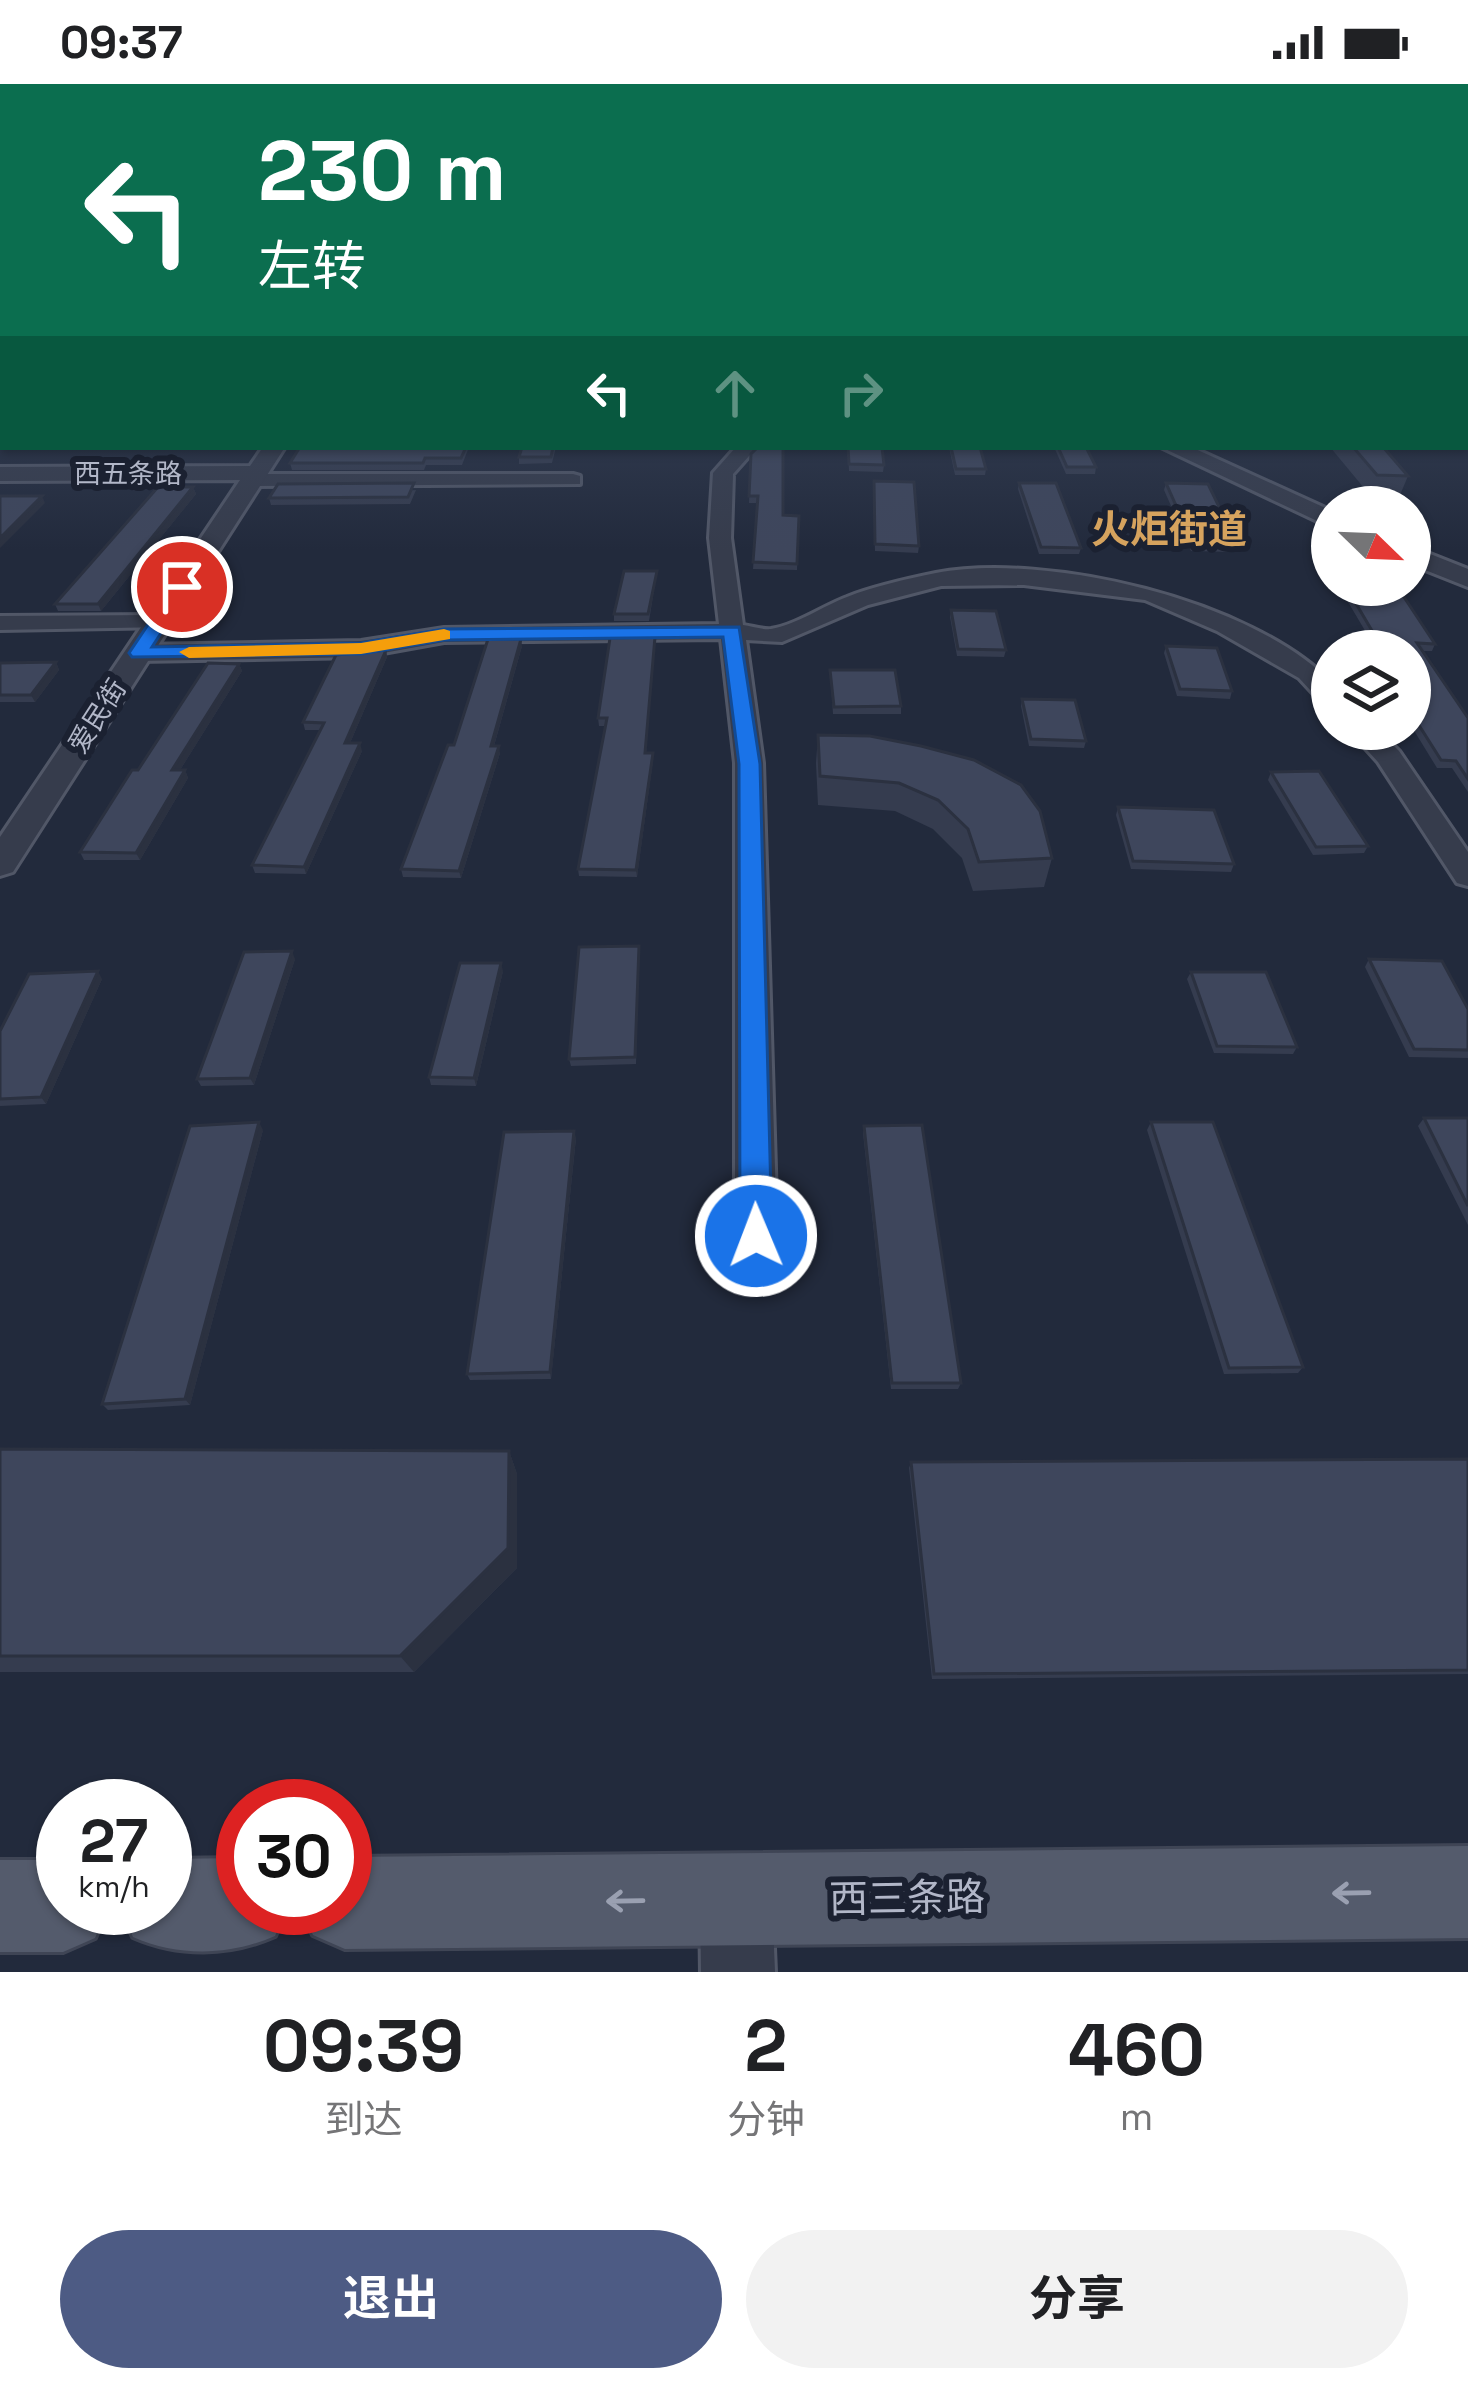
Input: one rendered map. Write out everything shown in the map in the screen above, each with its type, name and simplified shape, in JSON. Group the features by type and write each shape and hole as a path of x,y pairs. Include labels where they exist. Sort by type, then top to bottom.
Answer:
{"main road":[{"name":"西三条路","path":"372,1905 737,1936 1468,1892"},
{"path":"0,1906 36,1906"}],"street":[{"path":"744,450 723,473 720,538 749,764 756,1236"},
{"path":"1179,450 1311,510"},
{"path":"261,467 573,480"},
{"name":"西五条路","path":"0,474 261,467"},
{"name":"爱民街","path":"0,864 11,830 138,653 261,467"},
{"path":"1431,563 1468,579"},
{"path":"138,653 361,649 444,635 732,631 773,637 860,600 940,579 1024,578 1150,594 1246,638 1311,677"},
{"path":"0,622 159,622"},
{"path":"1383,750 1468,876"}],"building":[{"path":"298,450 465,450 461,458 425,458 423,463 290,463"},
{"path":"521,450 552,450 551,457 519,457"},
{"path":"783,450 783,515 799,516 797,564 753,562 758,496 749,496 751,454"},
{"path":"848,450 882,450 884,465 849,464"},
{"path":"952,450 981,450 986,469 956,469"},
{"path":"1059,450 1088,450 1096,467 1067,467"},
{"path":"1356,450 1386,450 1408,476 1377,475"},
{"path":"874,481 914,482 919,546 875,544"},
{"path":"414,483 408,497 269,498 278,484"},
{"path":"1019,483 1056,483 1081,548 1041,547"},
{"path":"1166,483 1208,484 1238,546 1193,544"},
{"path":"158,487 193,487 98,604 55,604"},
{"path":"0,496 42,496 0,538"},
{"path":"624,571 657,571 648,614 614,614"},
{"path":"1357,606 1410,606 1426,630 1372,630"},
{"path":"951,610 996,611 1006,650 958,649"},
{"path":"655,637 645,753 653,753 636,870 578,869 607,718 598,718 610,638"},
{"path":"488,639 521,639 491,746 499,746 459,871 401,869 448,745 454,745"},
{"path":"1166,646 1217,648 1232,691 1180,689"},
{"path":"386,650 345,743 360,743 304,867 252,865 324,723 303,722 336,655"},
{"path":"56,662 31,695 0,695 0,663"},
{"path":"208,663 239,664 172,770 185,770 136,853 80,852 132,770 138,770"},
{"path":"1431,664 1468,718 1468,779 1456,761 1441,760 1431,744"},
{"path":"830,670 895,670 901,706 834,707"},
{"path":"1022,699 1075,700 1086,741 1031,739"},
{"path":"818,735 870,736 974,760 1021,785 1040,811 1052,858 979,862 968,829 938,800 899,783 820,776"},
{"path":"1319,771 1368,846 1316,847 1271,772"},
{"path":"1118,807 1214,810 1234,864 1133,861"},
{"path":"639,946 635,1057 569,1059 579,947"},
{"path":"292,951 250,1078 197,1079 244,952"},
{"path":"1369,959 1442,961 1468,1009 1468,1050 1414,1049"},
{"path":"460,963 501,963 474,1078 429,1077"},
{"path":"98,971 41,1097 0,1099 0,1031 29,974"},
{"path":"1191,972 1266,972 1297,1047 1217,1046"},
{"path":"1424,1118 1468,1118 1468,1206"},
{"path":"259,1122 185,1399 102,1404 190,1126"},
{"path":"1151,1122 1213,1122 1303,1367 1229,1368"},
{"path":"922,1125 961,1383 892,1383 864,1126"},
{"path":"574,1131 550,1372 467,1374 504,1132"},
{"path":"0,1449 509,1451 508,1548 400,1656 0,1656"},
{"path":"1468,1459 1468,1670 934,1674 911,1462"}],"slow traffic":[{"path":"189,652 361,649 444,635"}],"district":[{"name":"火炬街道","path":"1169,529"}],"route":[{"path":"182,587 138,653 361,649 444,635 732,631 749,764 756,1236"}]}
